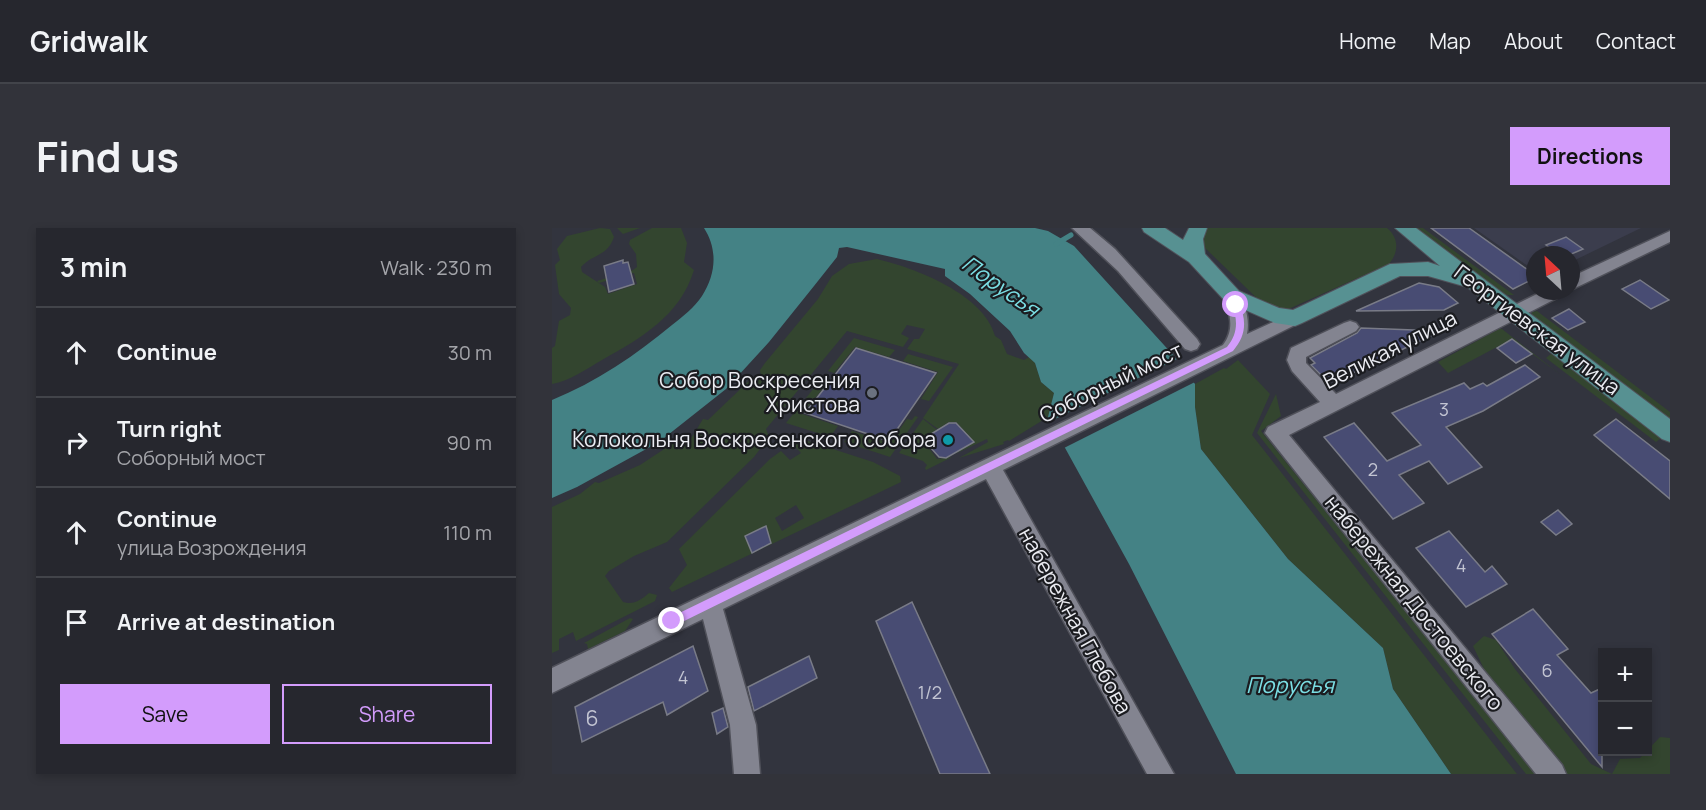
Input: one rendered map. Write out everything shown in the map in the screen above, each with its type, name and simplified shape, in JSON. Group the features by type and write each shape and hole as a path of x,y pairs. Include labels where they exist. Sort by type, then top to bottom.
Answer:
{"main road":[{"path":"1153,230 1185,228"},
{"path":"1196,257 1192,245 1198,228"},
{"path":"1397,269 1404,258 1403,228"},
{"name":"Георгиевская улица","path":"1403,228 1670,432"},
{"path":"1153,230 1196,257 1232,296 1265,311 1295,318 1397,269 1428,269 1474,282"}],"street":[{"path":"1080,228 1090,235 1137,283 1191,344"},
{"path":"1580,280 1670,236"},
{"path":"1224,352 1238,339 1240,329 1239,314 1232,296"},
{"name":"Великая улица","path":"1275,433 1539,300"},
{"name":"Соборный мост","path":"552,681 1295,318"},
{"path":"1333,403 1298,366 1297,353 1350,327"},
{"name":"набережная Достоевского","path":"1275,433 1553,774"},
{"name":"набережная Глебова","path":"990,467 1161,774"},
{"path":"710,603 742,725 747,774"}],"shaded area":[{"path":"600,228 610,229 614,237 604,252 581,267 582,272 605,287 608,294 637,284 634,273 599,283 597,281 637,267 636,254 629,244 630,240 652,228 681,228 687,243 684,262 694,270 679,300 669,313 645,334 584,371 552,384 552,348 555,346 559,321 570,315 571,308 559,294 555,265 560,260 557,249 567,236"},
{"path":"617,228 640,228 623,234"},
{"path":"1205,228 1387,228 1394,236 1396,250 1389,264 1284,311 1266,307 1203,246 1198,233"},
{"path":"1417,228 1423,228 1514,295 1504,295"},
{"path":"1474,228 1641,228 1580,258 1580,246 1526,246 1526,265"},
{"path":"877,259 928,276 963,296 977,308 988,321 995,336 1001,340 1007,354 1024,360 1029,357 1035,363 1041,382 1054,393 1048,417 1009,441 1003,442 1004,444 959,458 988,442 987,439 955,454 970,444 971,438 956,422 949,422 938,429 923,418 959,364 907,349 914,339 919,339 925,329 907,325 901,334 909,338 903,347 847,331 766,429 769,437 754,457 667,542 634,556 609,571 605,576 623,602 637,601 649,593 657,595 655,601 576,641 573,632 559,639 559,650 552,653 552,507 580,494 595,482 599,483 640,465 681,438 685,440 692,437 703,419 708,420 753,377 761,378 760,370 818,299 832,276 849,264"},
{"path":"1537,311 1670,412 1670,421 1532,316 1532,312"},
{"path":"1499,329 1561,375 1512,339 1448,373 1438,362"},
{"path":"854,338 895,350 889,357 855,347 834,373 828,371"},
{"path":"1552,353 1661,438 1656,442 1546,358"},
{"path":"908,354 953,367 929,401 921,399 938,372 903,361"},
{"path":"1238,360 1270,394 1252,435 1517,774 1451,774 1393,689 1383,648 1288,559 1201,449 1195,407 1195,384 1226,369"},
{"path":"818,383 825,386 802,414 838,426 830,437 786,423"},
{"path":"1276,394 1281,416 1261,431 1536,774 1526,774 1257,433"},
{"path":"915,416 918,417 890,457 844,442 852,431 890,443 907,419 912,420"},
{"path":"923,419 937,430 927,436 925,443 937,459 952,457 926,470 927,465 923,461 899,453"},
{"path":"805,440 873,462 900,476 901,482 672,592 669,588 687,565 679,549 770,459 781,451 790,460 801,453 792,443","holes":["796,505 804,518 782,531 775,518","764,527 770,543 752,552 745,536"]},
{"path":"630,618 633,619 625,631 588,649 587,644 584,643"},
{"path":"1484,636 1496,640 1515,669 1591,764 1612,774 1561,774 1499,700 1473,646"},
{"path":"1660,737 1670,738 1670,774 1612,774 1620,759 1652,756 1652,745"}],"water":[{"name":"Порусья","path":"704,228 1035,228 1048,231 1074,246 1174,356 1195,384 1195,407 1201,449 1288,559 1383,648 1393,689 1451,774 1236,774 1129,564 1048,417 1054,393 1041,382 1035,363 1024,353 1010,331 970,294 945,276 945,269 847,247 839,248 837,257 814,286 769,342 726,389 659,442 577,487 552,498 552,400 584,385 630,357 696,304 707,288 714,262 712,245"}],"pier":[{"path":"1179,358 1197,381 1062,449 1047,423"}],"building":[{"path":"1431,228 1469,228 1526,269 1526,282 1513,289"},
{"path":"1566,237 1579,246 1547,246"},
{"path":"623,260 623,263 628,262 634,284 609,292 604,266"},
{"path":"1640,280 1669,300 1651,309 1622,289"},
{"path":"1419,283 1439,287 1458,303 1444,310 1356,311"},
{"path":"1569,309 1585,322 1568,330 1552,318"},
{"path":"1361,328 1441,331 1340,379 1325,379 1311,365 1315,363 1310,358 1357,333"},
{"path":"1512,339 1532,354 1516,363 1497,348"},
{"name":"Собор Воскресения Христова","path":"856,348 936,373 889,441 805,413"},
{"path":"1525,365 1540,377 1483,411 1446,427 1482,467 1448,484 1429,461 1399,475 1424,503 1393,519 1324,437 1354,423 1387,461 1421,445 1392,413 1464,383 1470,389 1483,383 1487,386"},
{"path":"1616,419 1670,461 1670,499 1594,435"},
{"name":"Колокольня Воскресенского собора","path":"949,423 956,423 974,442 946,458 939,457 923,439"},
{"path":"1558,510 1572,524 1556,535 1541,522"},
{"path":"766,526 771,543 752,553 745,536"},
{"path":"1449,531 1485,572 1492,566 1507,584 1466,607 1416,548"},
{"path":"912,602 990,774 940,774 876,621"},
{"path":"1533,609 1568,649 1557,655 1591,693 1598,690 1598,756 1602,756 1602,767 1492,634"},
{"path":"693,646 708,691 667,715 663,702 582,742 575,707"},
{"path":"809,656 817,678 754,711 748,687"},
{"path":"723,708 728,727 717,734 712,713"}],"waterway":[{"path":"1056,244 1071,235"}],"place":[{"name":"Собор Воскресения Христова","path":"872,393"},
{"name":"Колокольня Воскресенского собора","path":"948,440"}],"route":[{"path":"672,621 1230,349 1238,339 1240,329 1236,305"}]}
